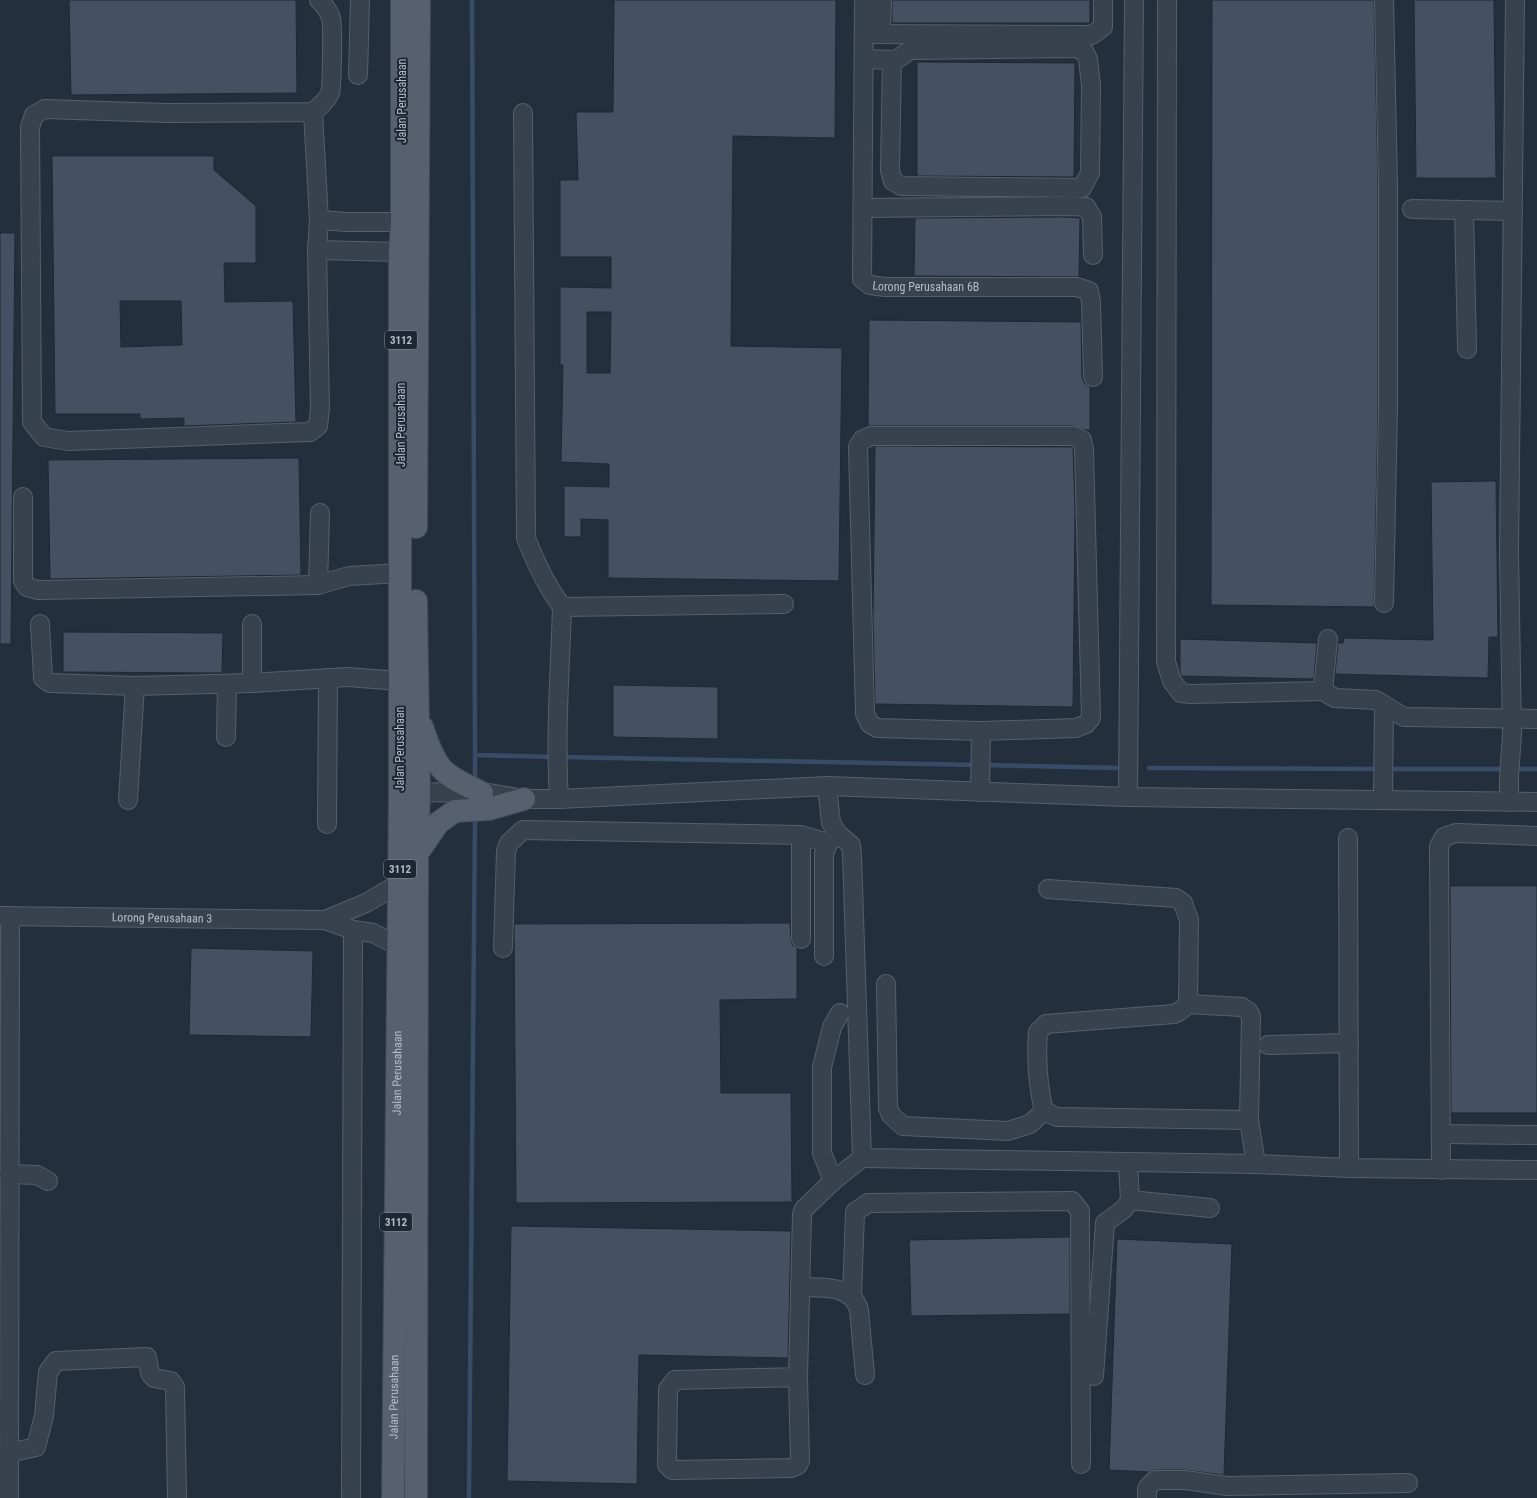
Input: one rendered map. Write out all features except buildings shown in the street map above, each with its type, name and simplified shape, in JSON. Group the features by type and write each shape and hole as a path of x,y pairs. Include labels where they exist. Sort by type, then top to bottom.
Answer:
{"main road":[{"name":"Jalan Perusahaan","path":"402,0 402,222 400,252 400,681 417,854 416,1498"},
{"name":"Jalan Perusahaan","path":"394,1498 398,946 400,883 419,719 416,614 419,0"},
{"path":"419,719 432,752 455,794"},
{"path":"455,794 487,798 524,799"},
{"path":"455,794 487,798"},
{"path":"417,854 455,794"}],"street":[{"path":"313,112 319,220 317,250 320,408 318,426 310,432 68,441 44,437 32,422 30,127 34,115 45,109 166,113 313,112 324,102 330,93 331,80 331,19 325,6 319,0"},
{"path":"358,75 360,0"},
{"name":"Lorong Perusahaan 6B","path":"864,0 873,34 864,59 862,279 870,285 885,288 1077,287 1089,291 1092,302 1093,377"},
{"path":"882,0 873,34 1092,35 1102,27 1103,0"},
{"path":"1128,797 1134,0"},
{"path":"1167,0 1166,662 1172,682 1181,693 1191,694 1323,692 1335,698 1376,700 1404,717 1512,726 1537,719"},
{"path":"1384,0 1388,185 1388,408 1384,603"},
{"path":"1509,802 1512,726 1509,544 1515,0"},
{"path":"864,59 892,60 899,58 910,50 1076,48 1084,51 1088,59 1091,85 1090,173 1082,188 901,186 893,181 890,170 892,60"},
{"path":"522,113 526,538 537,566 550,591 562,607 557,767 559,799"},
{"path":"863,208 1086,207 1092,216 1093,255"},
{"path":"1412,209 1513,211"},
{"path":"1464,210 1467,349"},
{"path":"319,220 347,222 402,222"},
{"path":"317,250 400,252"},
{"path":"871,436 1074,436 1082,440 1084,449 1091,718 1086,724 1076,728 981,739 877,728 870,724 865,714 858,447 862,440 871,436"},
{"path":"23,497 23,580 27,588 38,590 318,585 349,576 401,573"},
{"path":"318,585 320,513"},
{"path":"562,607 784,604"},
{"path":"40,624 43,678 50,683 135,686 252,683 347,677 400,681"},
{"path":"252,624 252,683"},
{"path":"1323,692 1328,639"},
{"path":"327,824 328,678"},
{"path":"226,737 227,684"},
{"path":"128,800 135,686"},
{"path":"1383,800 1384,705"},
{"path":"980,785 981,739"},
{"path":"524,799 559,799 827,786 980,785 1128,797 1537,802"},
{"path":"824,956 824,854 833,838 827,786"},
{"path":"410,792 455,794"},
{"path":"503,948 506,851 509,843 523,830 801,835 833,838 851,846 862,1158"},
{"path":"1441,1170 1442,1134 1439,846 1444,837 1456,833 1537,836"},
{"path":"801,835 801,939"},
{"path":"1348,838 1350,1168"},
{"name":"Lorong Perusahaan 3","path":"325,920 366,902 400,883"},
{"path":"1048,889 1176,898 1183,903 1189,920 1188,1004"},
{"path":"5,916 9,1174 9,1498"},
{"name":"Lorong Perusahaan 3","path":"5,916 325,920 353,930 373,933 398,946"},
{"path":"351,1498 353,930"},
{"path":"886,984 888,1108 891,1115 903,1126 1008,1131 1030,1124 1044,1111"},
{"path":"1044,1111 1041,1098 1037,1045 1038,1032 1046,1024 1174,1014 1188,1004 1242,1007 1248,1010 1251,1016 1249,1120 1256,1164"},
{"path":"833,1181 822,1153 822,1067 832,1027 840,1013"},
{"path":"1268,1045 1349,1043"},
{"path":"1044,1111 1057,1117 1249,1120"},
{"path":"1442,1134 1537,1135"},
{"path":"798,1377 675,1380 668,1388 667,1465 672,1470 791,1468 798,1465 800,1460 798,1377 802,1214 804,1209 833,1181 862,1158 1256,1164 1441,1170 1537,1170"},
{"path":"1094,1376 1105,1223 1124,1209 1130,1200 1128,1162"},
{"path":"9,1174 37,1175 48,1181"},
{"path":"1130,1200 1210,1208"},
{"path":"852,1296 855,1212 868,1203 1072,1201 1080,1212 1081,1464"},
{"path":"800,1287 833,1288 852,1296 857,1303 859,1310 865,1376"},
{"path":"9,1453 36,1447 44,1416 48,1372 56,1360 147,1357 150,1373 154,1378 171,1381 176,1387 177,1498"},
{"path":"1147,1498 1147,1488 1155,1480 1184,1480 1227,1486 1408,1483"}],"waterway":[{"path":"472,0 475,755 555,757"},
{"path":"475,755 475,782"},
{"path":"562,757 977,765"},
{"path":"984,765 1120,768"},
{"path":"1149,768 1379,769"},
{"path":"1387,769 1505,769"},
{"path":"1513,769 1537,769"},
{"path":"469,1498 475,816"}]}
